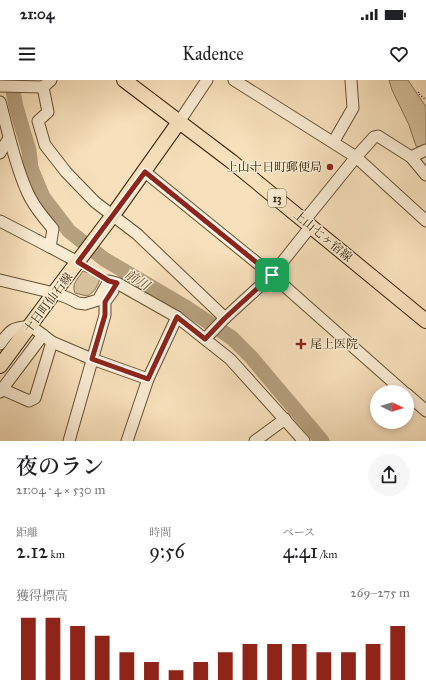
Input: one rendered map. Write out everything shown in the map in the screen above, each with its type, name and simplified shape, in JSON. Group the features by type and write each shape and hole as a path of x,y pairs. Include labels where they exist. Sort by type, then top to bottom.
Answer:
{"main road":[{"name":"上山七ヶ宿線","path":"124,80 231,161 426,321"},
{"name":"十日町仙石線","path":"0,366 101,232 179,122"}],"street":[{"path":"179,122 207,80"},
{"path":"234,80 356,156 426,221"},
{"path":"334,141 353,108 351,80"},
{"path":"0,86 27,87 47,84 48,112 38,121 45,145 66,172 96,202 136,234 225,318"},
{"path":"0,102 9,138 26,190 40,214 53,230 50,247"},
{"path":"205,339 225,318 272,275 356,156 374,137 378,136 411,157 426,175"},
{"path":"0,153 9,138"},
{"path":"411,157 426,150"},
{"path":"145,172 272,275 396,385"},
{"path":"0,221 50,247 80,259"},
{"path":"0,280 54,293 78,303 85,304 98,300 113,282"},
{"path":"113,282 177,317 230,359 304,441"},
{"path":"69,441 105,315 105,302 113,282"},
{"path":"127,441 148,379 177,317"},
{"path":"0,344 15,328 30,326 52,342 92,359 148,379"},
{"path":"43,335 1,391 29,401 35,398 52,342"},
{"path":"414,400 426,411"},
{"path":"255,441 285,419"}],"path":[{"path":"419,92 418,93 426,100"},
{"path":"80,259 113,282"}],"shaded area":[{"path":"389,80 408,80 426,107 426,144 420,147 416,146 409,125 392,90"},
{"path":"83,271 100,277 96,288 87,296 75,293 74,290 76,282"}],"waterway":[{"name":"前川","path":"11,80 16,107 29,151 31,168 43,197 69,231 104,259 187,308 232,338 251,357 322,441"}],"place":[{"name":"上山十日町郵便局","path":"330,167"},
{"name":"尾上医院","path":"301,344"}],"route":[{"path":"145,172 272,275 225,318 205,339 177,317 148,379 92,359 105,315 105,302 117,283 109,281 78,262 145,172"}]}
